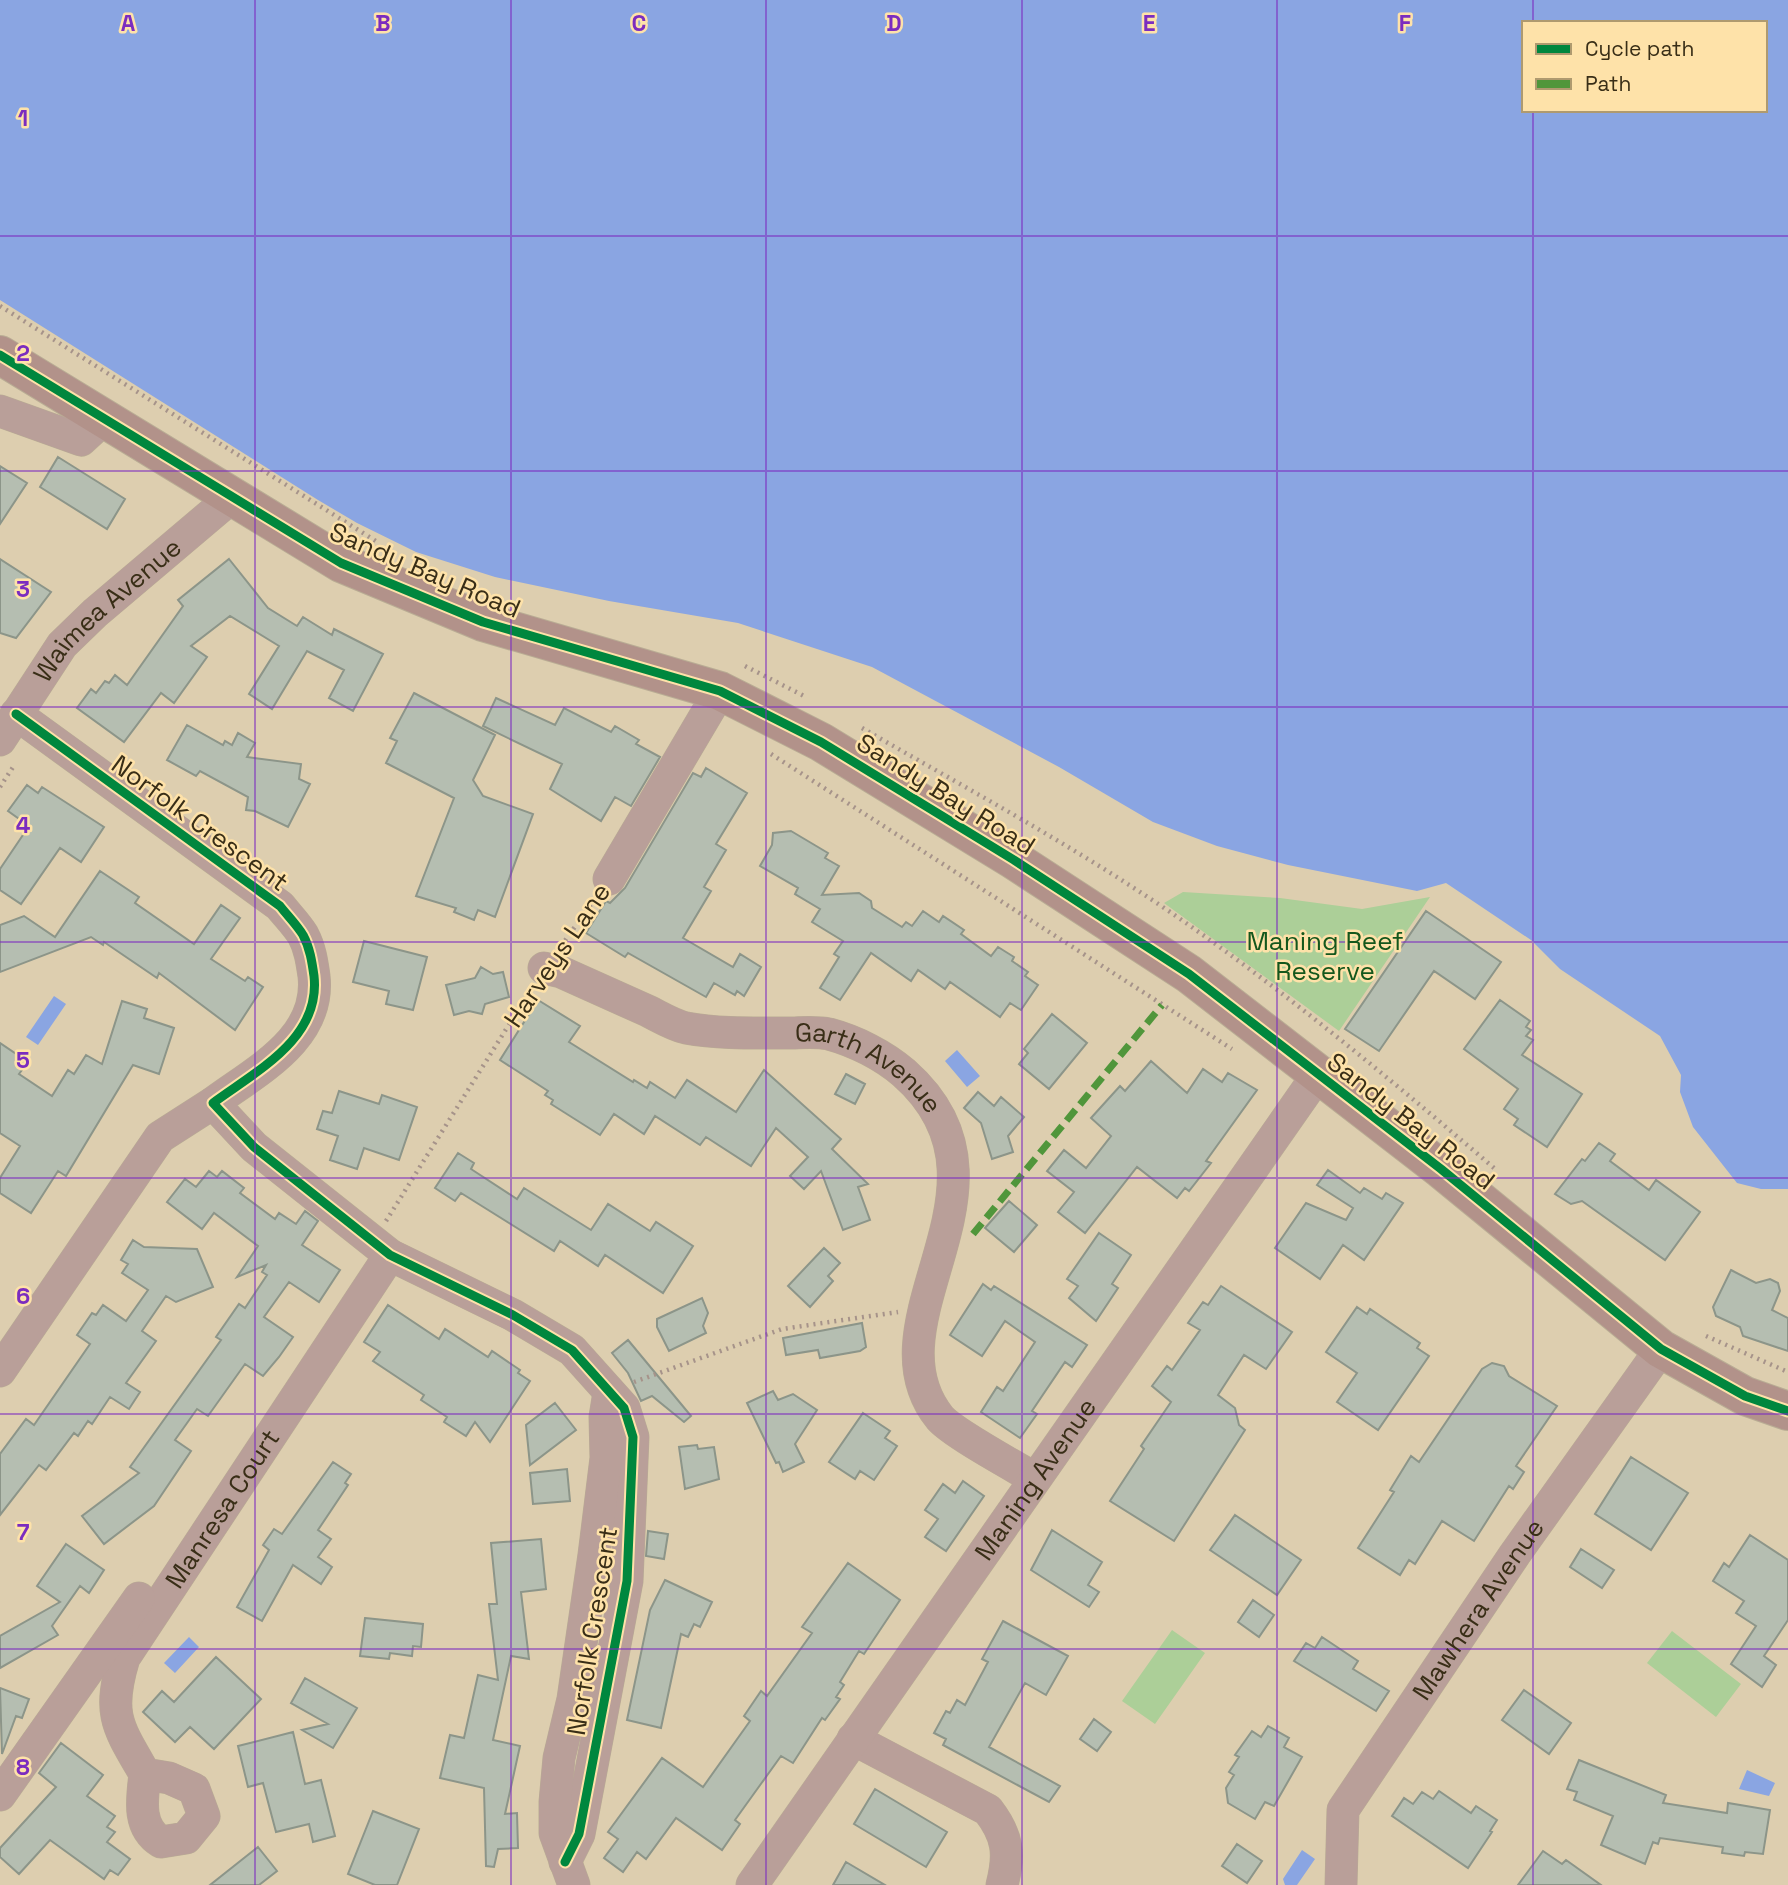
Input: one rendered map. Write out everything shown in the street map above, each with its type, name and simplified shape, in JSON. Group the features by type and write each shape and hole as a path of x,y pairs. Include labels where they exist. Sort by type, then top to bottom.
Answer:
{"main road":[{"name":"Sandy Bay Road","path":"0,355 341,563 483,622 720,691 821,742 1014,860 1189,974 1319,1073 1661,1349 1745,1396 1788,1411"}],"street":[{"path":"0,411 81,440 104,418"},
{"name":"Waimea Avenue","path":"12,737 62,645 94,613 232,497"},
{"name":"Harveys Lane","path":"609,879 720,691"},
{"name":"Norfolk Crescent","path":"12,737 280,906 303,935 312,957 316,991 306,1022 287,1049 213,1103 254,1147 390,1255 513,1315 572,1350 624,1408 633,1437 627,1581 569,1878"},
{"name":"Garth Avenue","path":"544,968 561,972 684,1028 730,1032 827,1033 874,1052 904,1073 933,1106 949,1140 954,1182 948,1229 923,1308 918,1359 926,1396 942,1421 1034,1478"},
{"name":"Maning Avenue","path":"750,1883 1319,1073"},
{"path":"0,1371 160,1137 213,1103"},
{"name":"Manresa Court","path":"145,1774 119,1729 114,1690 124,1658 390,1255"},
{"name":"Mawhera Avenue","path":"1341,1885 1343,1810 1348,1801 1515,1553 1661,1349"},
{"path":"0,1795 157,1574 187,1565"},
{"path":"853,1739 988,1810 1002,1828 1008,1861 1002,1885"}],"path":[{"path":"0,306 228,445 384,545"},
{"path":"0,787 12,737"},
{"path":"1163,1005 1242,1056"},
{"path":"609,1392 782,1329 923,1308"}],"green space":[{"name":"Maning Reef Reserve","path":"1183,892 1280,898 1362,909 1430,897 1339,1031 1164,903"},
{"path":"1172,1630 1205,1653 1155,1724 1122,1701"},
{"path":"1672,1631 1741,1684 1716,1717 1647,1663"}],"water":[{"path":"0,0 1788,0 1788,1189 1761,1189 1737,1183 1693,1127 1680,1092 1681,1075 1660,1036 1560,969 1531,940 1446,883 1417,891 1288,865 1217,846 1153,822 1059,767 872,667 738,623 609,601 495,577 416,552 318,500 0,300"},
{"path":"54,996 66,1004 38,1045 26,1037"},
{"path":"957,1050 980,1076 967,1087 945,1061"},
{"path":"189,1637 199,1647 175,1673 164,1663"},
{"path":"1747,1770 1775,1783 1769,1796 1739,1789"},
{"path":"1302,1850 1315,1859 1297,1885 1285,1885 1283,1879"}],"building":[{"path":"58,457 125,499 107,529 40,487"},
{"path":"0,466 27,483 0,524"},
{"path":"0,559 51,592 16,638 0,633"},
{"path":"229,559 268,608 297,626 303,617 332,635 334,629 383,654 353,711 329,698 344,670 307,651 272,709 249,694 279,646 230,616 191,646 207,657 174,703 161,693 124,742 77,708 91,689 96,693 105,681 109,683 115,675 127,685 183,606 178,600"},
{"path":"414,693 495,735 473,780 483,796 533,814 495,917 478,910 474,920 454,912 456,908 416,896 454,798 386,763 397,741 390,738"},
{"path":"496,698 555,725 564,708 611,732 615,726 639,740 636,744 660,757 631,806 615,797 601,821 550,789 562,764 483,726"},
{"path":"187,725 223,745 225,741 232,745 238,733 255,743 247,757 301,764 299,779 310,784 288,827 255,811 246,810 248,797 200,771 196,776 167,760"},
{"path":"706,768 747,793 716,844 726,850 704,887 711,891 683,938 733,967 740,954 761,967 744,996 737,991 735,995 714,983 706,997 628,953 625,957 586,933 606,901 610,903 625,888 693,773 701,777"},
{"path":"27,785 38,793 42,787 104,827 81,862 60,848 21,904 0,890 0,869 29,826 8,811"},
{"path":"791,831 828,853 825,858 839,866 822,895 859,893 871,901 872,908 902,927 906,922 912,926 923,911 939,922 943,916 964,930 961,934 991,956 998,947 1014,957 1012,961 1028,972 1025,976 1038,985 1021,1010 1010,1003 1000,1017 950,982 945,989 918,970 911,981 871,953 840,1000 820,988 839,957 834,954 843,941 812,922 820,909 795,894 798,888 760,866 772,845 773,833"},
{"path":"100,871 139,897 135,903 194,944 221,905 240,918 211,959 245,981 248,977 263,987 235,1030 159,973 157,978 104,942 103,945 91,937 0,972 0,925 24,916 55,937"},
{"path":"1426,911 1501,962 1475,999 1434,971 1379,1051 1345,1029"},
{"path":"364,941 427,957 413,1010 386,1004 389,991 353,982"},
{"path":"481,967 493,974 503,972 509,997 485,1004 482,1014 469,1011 454,1015 446,985 475,978"},
{"path":"538,1000 580,1026 569,1042 633,1082 634,1080 647,1088 650,1082 675,1098 687,1080 736,1112 764,1070 841,1139 832,1149 868,1184 858,1187 870,1220 843,1230 821,1171 804,1189 790,1176 808,1157 776,1128 751,1166 706,1137 700,1145 655,1116 644,1134 614,1114 600,1135 551,1104 553,1100 545,1095 548,1091 500,1060"},
{"path":"1500,1000 1530,1021 1526,1027 1531,1030 1526,1036 1533,1040 1522,1055 1582,1094 1547,1147 1514,1125 1518,1119 1504,1109 1518,1089 1464,1049"},
{"path":"122,1001 147,1009 144,1018 174,1028 159,1074 133,1065 66,1176 58,1171 31,1213 0,1193 0,1178 20,1146 0,1133 0,1043 28,1062 19,1074 52,1096 68,1070 74,1074 86,1055 102,1064"},
{"path":"1052,1014 1087,1043 1049,1089 1019,1064 1028,1053 1024,1049"},
{"path":"1151,1061 1187,1093 1203,1069 1222,1082 1228,1073 1257,1090 1206,1161 1211,1163 1189,1191 1185,1188 1177,1198 1137,1167 1085,1233 1058,1212 1074,1192 1047,1171 1064,1150 1086,1168 1111,1136 1091,1118 1120,1086 1125,1091"},
{"path":"846,1074 865,1084 855,1104 835,1094"},
{"path":"339,1091 379,1104 382,1095 417,1107 399,1160 364,1148 357,1169 330,1160 338,1136 317,1129 323,1111 332,1113"},
{"path":"978,1092 994,1106 1001,1097 1024,1117 1008,1136 1013,1152 992,1159 981,1123 964,1108"},
{"path":"1599,1143 1615,1154 1610,1161 1649,1190 1656,1180 1700,1212 1665,1260 1582,1201 1571,1204 1555,1194 1582,1159 1585,1161"},
{"path":"458,1153 474,1163 471,1169 517,1199 524,1188 591,1230 608,1204 650,1231 656,1222 693,1246 663,1293 605,1255 598,1266 560,1241 554,1251 461,1193 455,1201 435,1188"},
{"path":"1328,1170 1360,1193 1364,1188 1382,1199 1386,1193 1403,1203 1364,1260 1343,1245 1320,1279 1275,1248 1306,1203 1346,1220 1353,1208 1317,1185"},
{"path":"209,1171 217,1177 222,1171 244,1188 240,1193 275,1219 279,1213 296,1224 305,1211 318,1221 302,1245 340,1270 319,1302 289,1282 264,1317 293,1337 279,1357 263,1376 245,1364 208,1416 197,1409 175,1440 191,1451 154,1506 104,1544 82,1516 139,1473 130,1467 221,1340 216,1337 239,1304 245,1308 267,1275 262,1272 266,1265 237,1277 258,1246 214,1213 202,1229 167,1202 185,1179 196,1187"},
{"path":"1009,1201 1037,1225 1014,1252 985,1228"},
{"path":"1099,1233 1131,1255 1112,1284 1118,1288 1096,1321 1069,1298 1078,1286 1067,1279"},
{"path":"133,1240 144,1247 197,1249 213,1287 176,1302 166,1296 142,1331 156,1341 126,1383 140,1392 129,1409 110,1397 92,1424 88,1421 78,1436 74,1433 46,1470 39,1465 0,1515 0,1454 26,1419 34,1425 90,1344 77,1335 92,1313 96,1315 103,1305 126,1321 148,1290 122,1273 128,1264 121,1260"},
{"path":"824,1248 840,1263 828,1276 833,1281 810,1307 788,1286"},
{"path":"1731,1270 1756,1283 1770,1279 1778,1283 1780,1291 1772,1310 1788,1318 1788,1351 1743,1336 1740,1327 1716,1316 1713,1307"},
{"path":"983,1284 991,1290 994,1286 1087,1345 1072,1367 1065,1362 1032,1411 1037,1414 1020,1438 981,1412 997,1387 1003,1391 1035,1342 1005,1321 982,1356 950,1335"},
{"path":"1221,1286 1292,1332 1266,1369 1244,1355 1218,1395 1235,1408 1239,1425 1245,1430 1174,1541 1110,1501 1144,1449 1141,1446 1171,1402 1152,1386 1167,1366 1172,1370 1200,1330 1188,1323 1203,1302 1208,1305"},
{"path":"702,1298 708,1313 703,1326 706,1333 669,1351 657,1327 657,1319"},
{"path":"388,1305 439,1339 445,1329 488,1357 492,1351 520,1370 518,1373 530,1381 490,1442 475,1422 466,1436 444,1422 447,1417 421,1400 424,1395 373,1361 380,1352 364,1342"},
{"path":"1357,1307 1367,1314 1370,1309 1420,1343 1417,1348 1429,1356 1378,1430 1337,1402 1357,1373 1326,1352"},
{"path":"862,1323 866,1347 860,1351 820,1358 818,1350 786,1355 783,1338"},
{"path":"628,1340 691,1416 684,1422 652,1396 641,1401 628,1373 612,1353"},
{"path":"1492,1363 1504,1366 1509,1376 1557,1406 1516,1466 1524,1472 1513,1489 1509,1486 1474,1541 1442,1521 1415,1564 1409,1560 1400,1575 1358,1548 1394,1492 1390,1490 1411,1456 1419,1462 1482,1369"},
{"path":"773,1391 778,1400 793,1394 817,1410 795,1444 804,1462 783,1472 747,1403"},
{"path":"555,1403 576,1430 530,1465 526,1425"},
{"path":"863,1413 890,1431 885,1438 897,1446 874,1480 860,1471 855,1479 829,1462"},
{"path":"697,1445 698,1449 714,1447 719,1479 685,1489 679,1447"},
{"path":"1631,1457 1688,1493 1651,1550 1595,1514"},
{"path":"333,1462 351,1474 345,1483 348,1485 318,1530 331,1539 318,1557 332,1567 321,1584 293,1565 262,1621 237,1607 269,1550 263,1545 274,1529 282,1534"},
{"path":"567,1469 570,1501 533,1504 530,1473"},
{"path":"963,1481 984,1496 946,1551 925,1537 938,1519 925,1510 943,1484 955,1493"},
{"path":"1235,1515 1301,1560 1277,1595 1210,1550"},
{"path":"1052,1530 1102,1562 1088,1585 1099,1592 1089,1607 1031,1570"},
{"path":"648,1531 668,1534 664,1559 646,1556"},
{"path":"1750,1535 1788,1560 1788,1620 1764,1656 1776,1665 1762,1687 1731,1664 1756,1626 1736,1613 1744,1601 1713,1581 1724,1563 1729,1567"},
{"path":"541,1539 546,1589 521,1592 529,1659 511,1656 493,1740 520,1746 505,1814 517,1813 518,1848 498,1849 494,1867 486,1866 484,1788 440,1778 450,1735 464,1738 478,1675 498,1680 489,1604 497,1604 491,1543"},
{"path":"66,1544 104,1570 89,1593 80,1586 52,1626 58,1635 0,1668 0,1636 60,1602 37,1586"},
{"path":"1581,1549 1614,1570 1602,1588 1570,1567"},
{"path":"848,1563 900,1600 864,1654 859,1651 840,1682 844,1685 836,1697 840,1699 825,1720 822,1718 793,1763 781,1756 735,1820 740,1824 722,1850 676,1818 646,1859 637,1852 623,1872 604,1858 618,1839 608,1832 662,1758 703,1787 750,1721 744,1716 761,1691 767,1696 812,1633 802,1627"},
{"path":"665,1580 712,1602 700,1627 694,1624 688,1637 681,1634 661,1728 627,1720 650,1610"},
{"path":"1253,1600 1274,1615 1259,1637 1238,1622"},
{"path":"365,1618 423,1624 421,1647 413,1646 412,1656 390,1653 389,1659 360,1656"},
{"path":"1003,1621 1068,1656 1046,1695 1025,1683 989,1747 1060,1786 1049,1802 943,1745 946,1739 934,1733 946,1711 950,1713 957,1700 965,1705 988,1662 982,1659"},
{"path":"1322,1637 1358,1661 1353,1669 1389,1691 1376,1711 1294,1661 1306,1643 1315,1648"},
{"path":"216,1657 261,1699 214,1749 190,1727 175,1742 143,1712 162,1691 174,1702"},
{"path":"305,1678 357,1708 333,1748 302,1730 328,1724 291,1703"},
{"path":"0,1688 29,1699 22,1718 16,1716 2,1754"},
{"path":"1524,1690 1571,1723 1549,1754 1502,1720"},
{"path":"1094,1719 1111,1732 1097,1751 1080,1739"},
{"path":"1268,1726 1289,1738 1284,1747 1302,1757 1274,1806 1265,1802 1255,1819 1228,1803 1226,1788 1234,1775 1229,1772 1239,1757 1235,1755 1252,1731 1261,1737"},
{"path":"293,1732 305,1784 321,1780 335,1836 313,1842 309,1824 276,1832 263,1783 248,1787 238,1746"},
{"path":"61,1743 103,1775 87,1796 115,1816 107,1827 115,1832 107,1842 130,1859 118,1875 110,1870 104,1879 50,1840 19,1874 0,1857 0,1848 56,1787 39,1773"},
{"path":"1579,1760 1666,1795 1663,1803 1727,1813 1728,1803 1770,1810 1763,1854 1745,1852 1744,1856 1722,1853 1723,1847 1660,1838 1658,1844 1653,1842 1645,1864 1601,1845 1613,1816 1574,1800 1577,1792 1567,1789"},
{"path":"875,1789 947,1832 926,1867 854,1824"},
{"path":"1439,1791 1471,1813 1476,1806 1497,1820 1468,1868 1392,1816 1404,1798 1413,1804 1422,1792 1433,1799"},
{"path":"373,1811 419,1829 397,1885 375,1885 348,1874"},
{"path":"1237,1844 1262,1861 1247,1883 1222,1866"},
{"path":"258,1847 277,1871 259,1885 210,1885"},
{"path":"1543,1851 1562,1864 1566,1860 1601,1885 1518,1885"},
{"path":"846,1862 885,1885 833,1885"}],"marked path":[{"path":"973,1234 1162,1005"}],"cycle path":[{"path":"0,355 341,563 483,622 720,691 821,742 1014,860 1189,974 1441,1169 1661,1349 1745,1396 1788,1411"},
{"path":"16,714 280,906 303,935 314,976 313,998 307,1018 282,1051 213,1103 254,1147 390,1255 513,1315 572,1350 624,1408 633,1437 627,1581 579,1834 565,1862"}]}
